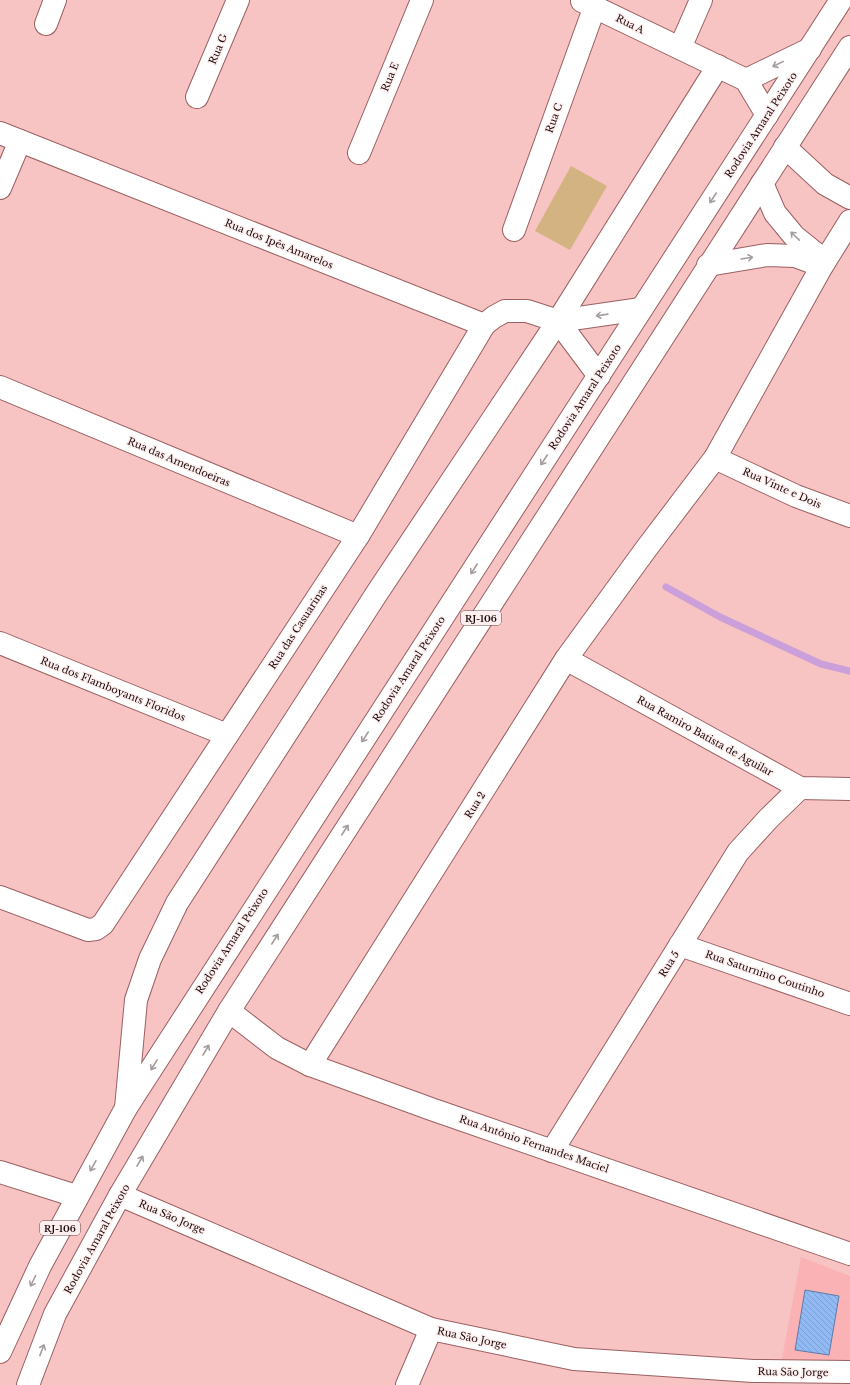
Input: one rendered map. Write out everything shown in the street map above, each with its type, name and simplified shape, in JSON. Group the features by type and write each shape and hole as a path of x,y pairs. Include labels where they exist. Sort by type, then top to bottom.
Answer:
{"main road":[{"path":"46,24 55,0"},
{"name":"Rua G","path":"197,97 238,0"},
{"name":"Rua E","path":"359,153 422,0"},
{"path":"680,48 702,0"},
{"name":"Rodovia Amaral Peixoto","path":"0,1352 40,1266 76,1196 126,1108 841,0"},
{"name":"Rua A","path":"588,3 746,80"},
{"name":"Rua C","path":"514,230 588,3"},
{"path":"767,115 746,80 810,49"},
{"name":"Rodovia Amaral Peixoto","path":"28,1385 55,1314 120,1195 229,1011 708,265 849,52"},
{"path":"126,1108 136,1000 150,959 177,903 377,593 558,321 718,66"},
{"name":"Rua dos Ipês Amarelos","path":"0,133 484,325"},
{"path":"0,188 20,141"},
{"path":"785,147 824,184 850,198"},
{"path":"762,183 775,213 789,230 823,263"},
{"name":"Rua 2","path":"310,1065 566,659 646,549 715,458 823,263 850,221"},
{"path":"708,265 767,255 795,256 823,263"},
{"path":"484,325 505,311 527,311 558,321 641,309"},
{"path":"558,321 599,376"},
{"name":"Rua das Casuarinas","path":"0,898 88,930 96,929 103,924 358,536 484,325"},
{"name":"Rua das Amendoeiras","path":"0,387 358,536"},
{"name":"Rua Vinte e Dois","path":"715,458 796,496 850,516"},
{"name":"Rua dos Flamboyants Floridos","path":"0,643 227,735"},
{"name":"Rua Ramiro Batista de Aguilar","path":"566,659 800,788 850,790"},
{"name":"Rua 5","path":"552,1151 738,852 769,818 800,788"},
{"name":"Rua Saturnino Coutinho","path":"680,945 850,1004"},
{"name":"Rua Antônio Fernandes Maciel","path":"229,1011 277,1048 310,1065 431,1109 850,1254"},
{"path":"0,1172 76,1196"},
{"name":"Rua São Jorge","path":"120,1195 431,1329 574,1359 753,1371 850,1372"},
{"path":"407,1385 431,1329"}],"shaded area":[{"path":"571,166 607,186 570,250 535,231"},
{"path":"801,1257 850,1276 850,1363 781,1364"}],"building":[{"path":"805,1290 839,1296 829,1355 795,1350"}],"waterway":[{"path":"666,587 720,617 821,664 850,671"}]}
